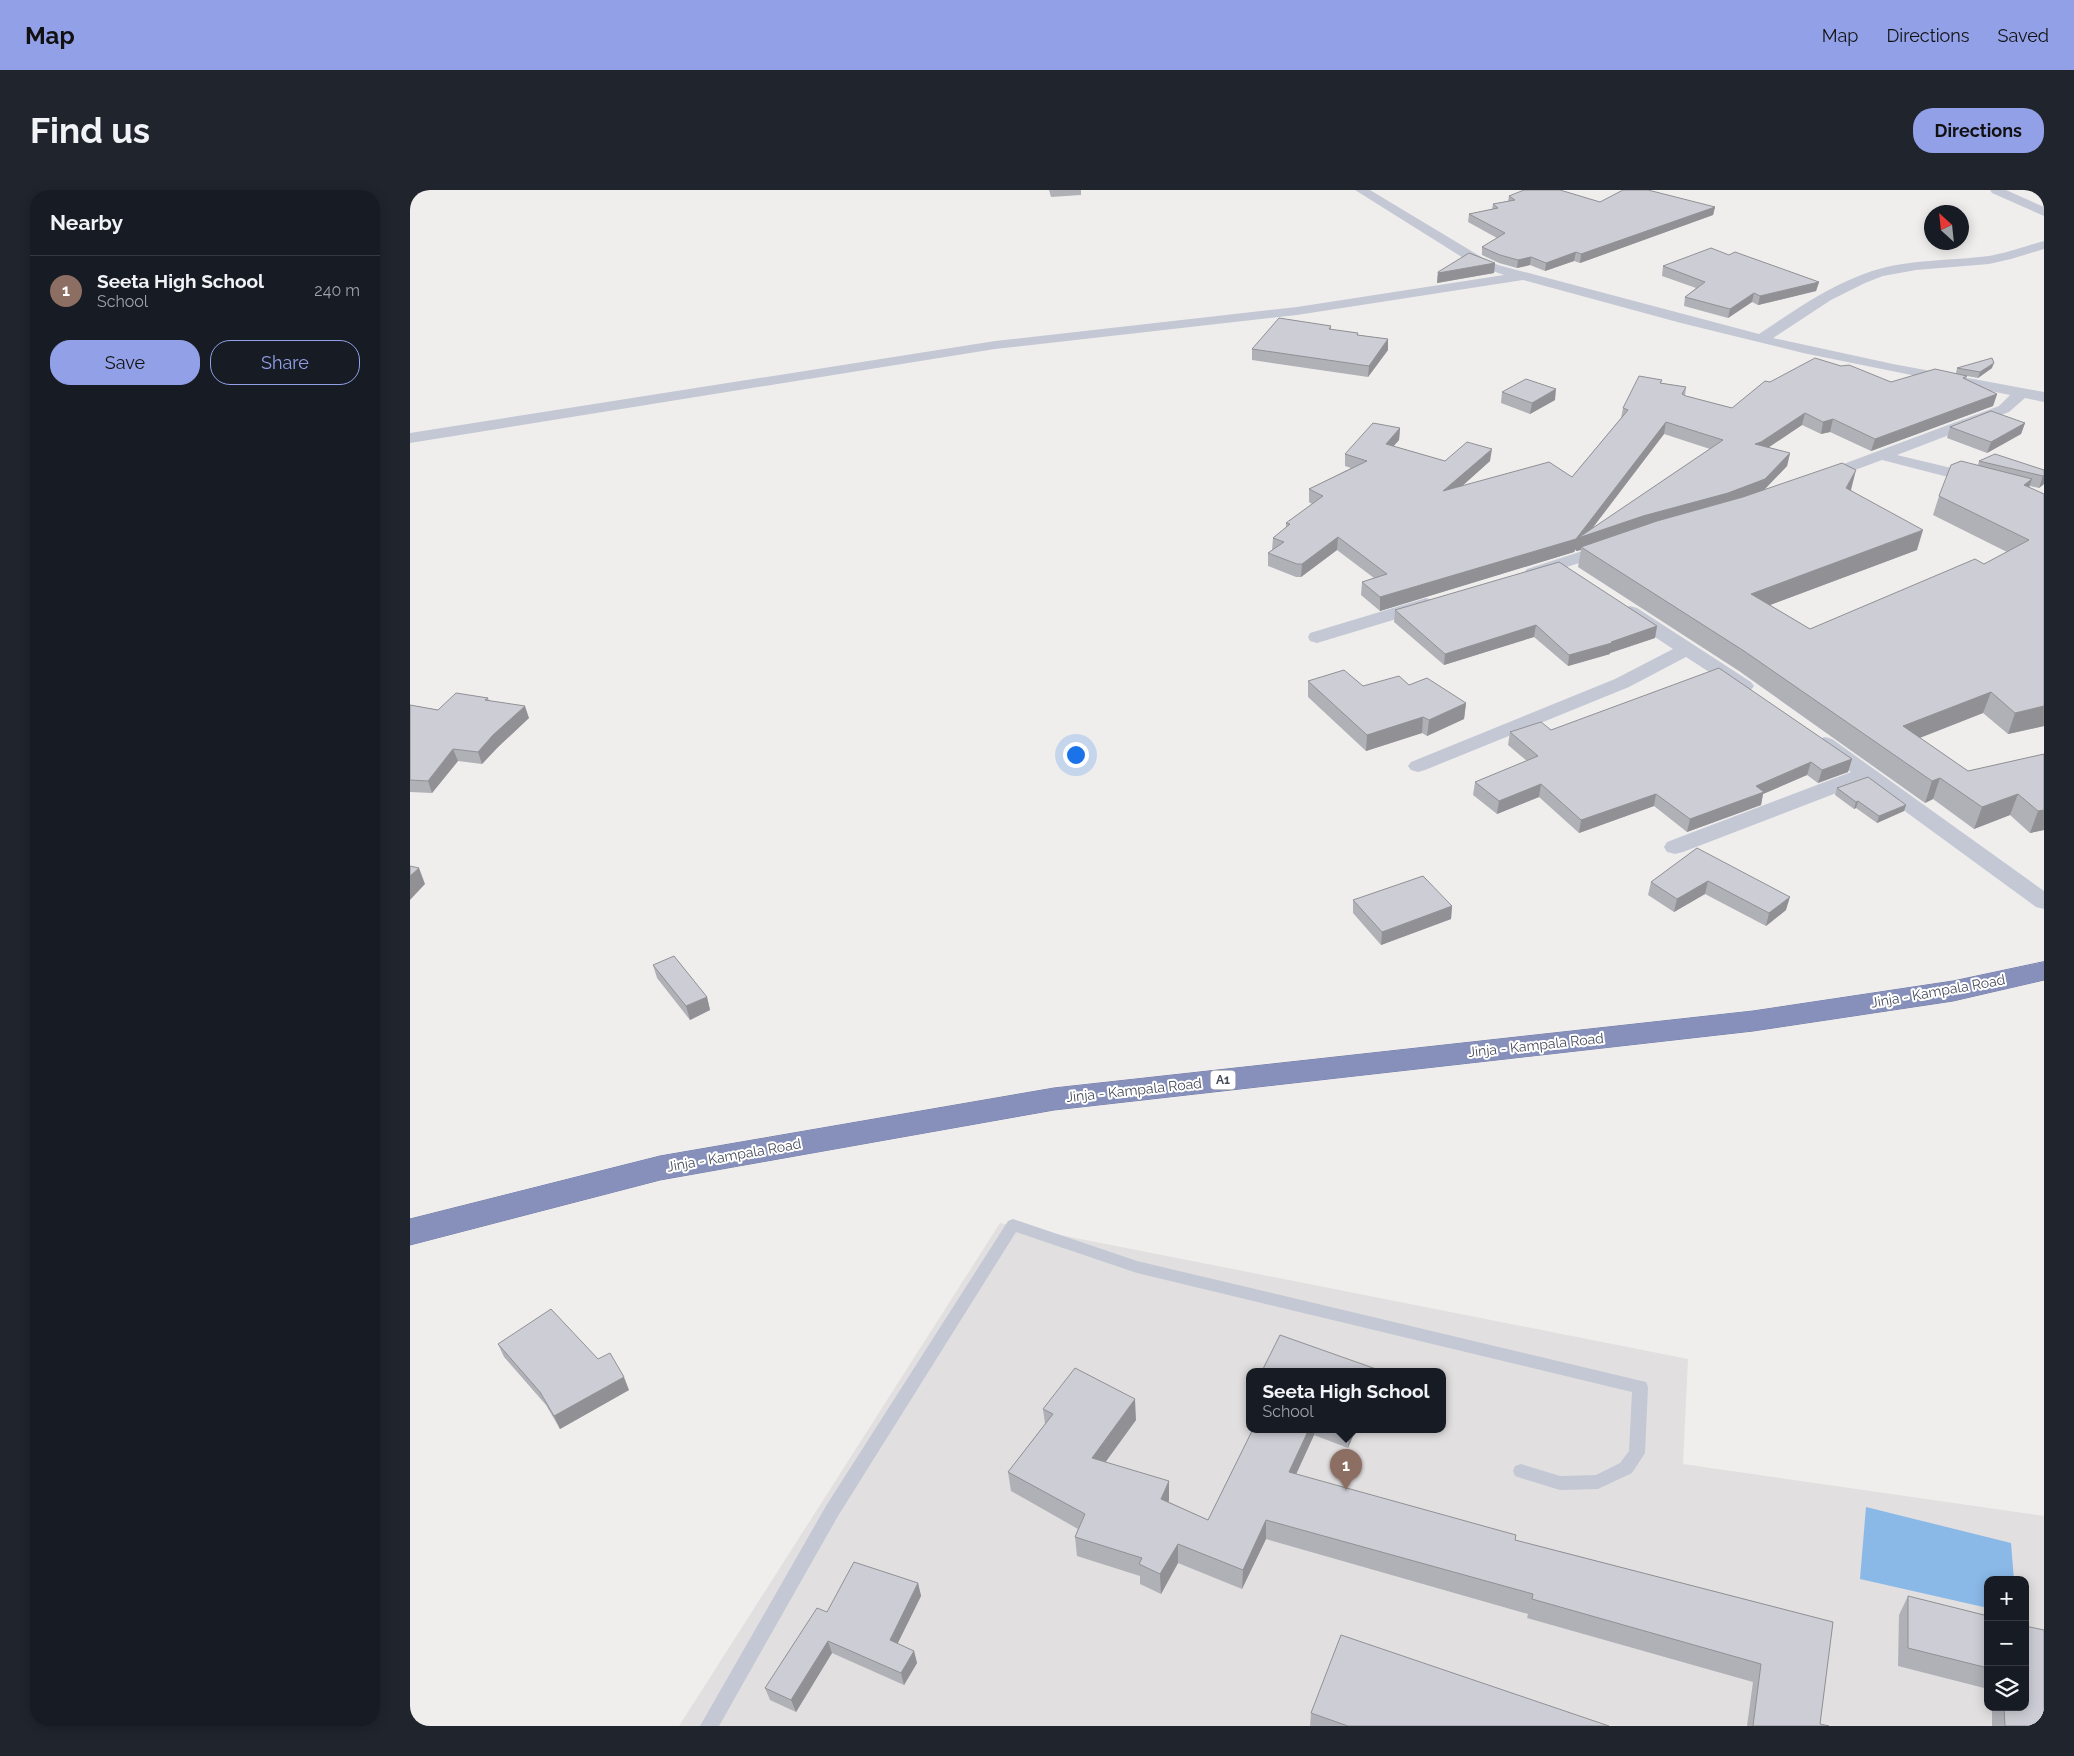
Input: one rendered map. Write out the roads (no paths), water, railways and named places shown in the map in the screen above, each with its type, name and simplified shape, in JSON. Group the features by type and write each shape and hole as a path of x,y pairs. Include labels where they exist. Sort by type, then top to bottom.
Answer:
{"highway":[{"name":"Jinja - Kampala Road","path":"410,1232 660,1168 999,1108 1064,1098 1753,1021 1953,991 2044,971"}],"street":[{"path":"1360,190 1478,261 1493,268 1652,312 1762,339 1957,382 2044,397"},
{"path":"1996,190 2044,212"},
{"path":"1762,339 1837,290 1873,275 1897,269 1994,260 2023,254 2044,245"},
{"path":"410,438 995,345 1297,311 1524,276"},
{"path":"1803,484 1883,456 2004,409 2022,393"},
{"path":"1883,456 1992,483"},
{"path":"1522,576 1568,570 1629,541"},
{"path":"1317,637 1445,598"},
{"path":"1616,602 1758,696"},
{"path":"1418,766 1622,683 1687,650"},
{"path":"1813,734 2044,902"},
{"path":"1675,847 1868,773"}],"lane":[{"path":"709,1726 832,1512 1013,1225 1137,1267 1640,1387 1637,1452 1626,1468 1598,1482 1560,1483 1521,1472"}],"water":[{"path":"1866,1507 2011,1543 2014,1576 1984,1576 1984,1607 1860,1579"}],"place":[{"name":"Seeta High School","path":"1346,1490"}]}
